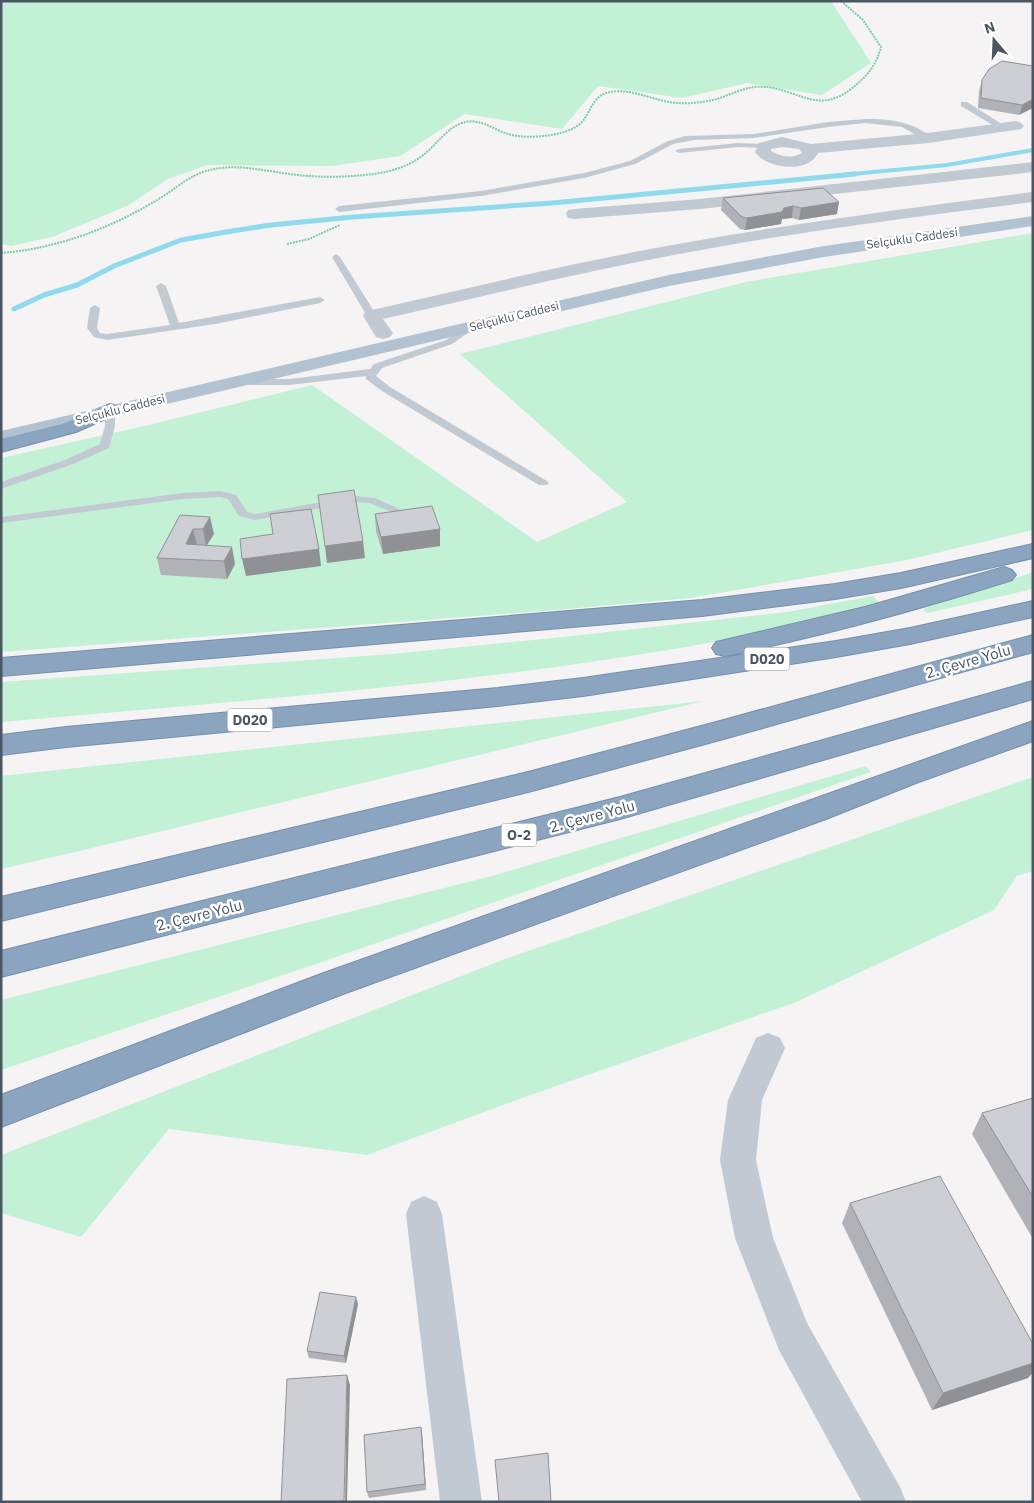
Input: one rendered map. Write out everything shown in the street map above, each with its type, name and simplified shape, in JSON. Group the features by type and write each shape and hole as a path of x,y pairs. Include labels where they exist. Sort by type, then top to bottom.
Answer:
{"highway":[{"path":"1,446 69,428 110,410"},
{"path":"1,667 762,603 902,580 1033,551"},
{"path":"498,697 608,668 723,649 822,628 920,601 1033,566"},
{"name":"D020","path":"1,745 66,737 498,697 583,687 836,650 910,636 1033,608"},
{"name":"2. Çevre Yolu","path":"1,909 203,862 534,780 826,702 1033,643"},
{"name":"2. Çevre Yolu","path":"1,964 620,808 1033,690"},
{"path":"1,1111 350,978 1033,731"}],"main road":[{"name":"Selçuklu Caddesi","path":"1,420 683,263 823,190 1033,210"},
{"name":"Selçuklu Caddesi","path":"1,437 110,410 718,270 901,239 1033,221"}],"street":[{"path":"383,333 372,316 626,259 823,190 928,138 1033,123"},
{"path":"764,146 762,152 777,160 793,161 823,190 1033,197"},
{"path":"574,214 656,209 1033,167"},
{"path":"768,1048 745,1100 738,1160 754,1238 793,1336 886,1502"},
{"path":"424,1214 460,1502"}],"lane":[{"path":"964,104 1010,127"},
{"path":"339,209 401,204 554,182 622,167 676,141 691,138 756,136 800,128 878,122 902,124 928,138"},
{"path":"679,151 738,145 764,146"},
{"path":"336,257 372,316"},
{"path":"161,286 176,326"},
{"path":"95,308 92,328 97,335 107,337 216,321 320,300"},
{"path":"472,326 449,342 394,359 378,366 370,377 386,389 542,483"},
{"path":"232,382 290,382 374,372"},
{"path":"1,486 69,462 105,446 110,426 110,410"},
{"path":"1,520 183,496 220,494 232,497 243,514 255,517 355,499 371,500 400,512"}],"path":[{"path":"1,253 40,248 110,224 165,196 183,180 209,170 245,166 305,175 351,176 380,173 413,163 446,133 461,123 484,122 506,133 521,137 559,133 573,129 583,123 594,102 605,94 632,92 657,100 696,102 711,100 744,89 760,87 799,98 816,101 830,100 848,94 868,75 876,66 881,47 864,20 841,1"},
{"path":"287,244 310,239 333,229 342,222"}],"green space":[{"path":"1,1 831,1 871,63 822,95 747,83 682,98 598,86 562,129 465,114 400,156 332,166 207,165 168,179 127,206 52,237 11,246 1,244"},
{"path":"1033,233 1033,530 907,560 691,598 1,652 1,458 153,424 312,385 537,542 627,502 460,354 746,282"},
{"path":"1033,572 1033,589 927,613 923,609"},
{"path":"873,596 880,603 717,641 580,664 332,693 1,722 1,682 392,654 787,612"},
{"path":"704,701 75,852 1,869 1,776"},
{"path":"866,766 871,772 313,965 1,1070 1,1000 492,876"},
{"path":"1033,777 1033,871 1017,876 994,910 796,1002 525,1097 367,1155 169,1129 81,1237 1,1213 1,1155 505,959"}],"building":[{"path":"1002,61 1033,66 1033,99 1022,105 981,98 982,80 989,69"},
{"path":"823,188 839,202 801,208 793,206 784,208 782,212 747,218 742,217 723,198"},
{"path":"354,490 363,541 325,546 318,495"},
{"path":"432,506 440,529 381,537 375,514"},
{"path":"311,509 319,549 242,559 240,539 273,534 270,514"},
{"path":"180,515 210,517 203,529 193,529 186,544 232,547 224,561 157,558"},
{"path":"1033,1098 1033,1197 982,1113"},
{"path":"940,1176 1033,1344 1033,1363 943,1393 850,1203"},
{"path":"320,1292 356,1297 344,1356 307,1351"},
{"path":"347,1375 344,1501 281,1502 287,1379"},
{"path":"421,1427 425,1484 367,1492 364,1435"},
{"path":"548,1453 551,1502 499,1502 495,1460"}],"waterway":[{"path":"842,175 947,165 1033,150"},
{"path":"14,309 44,295 77,285 114,266 181,240 226,232 271,225 353,217 552,203 855,174"}]}
